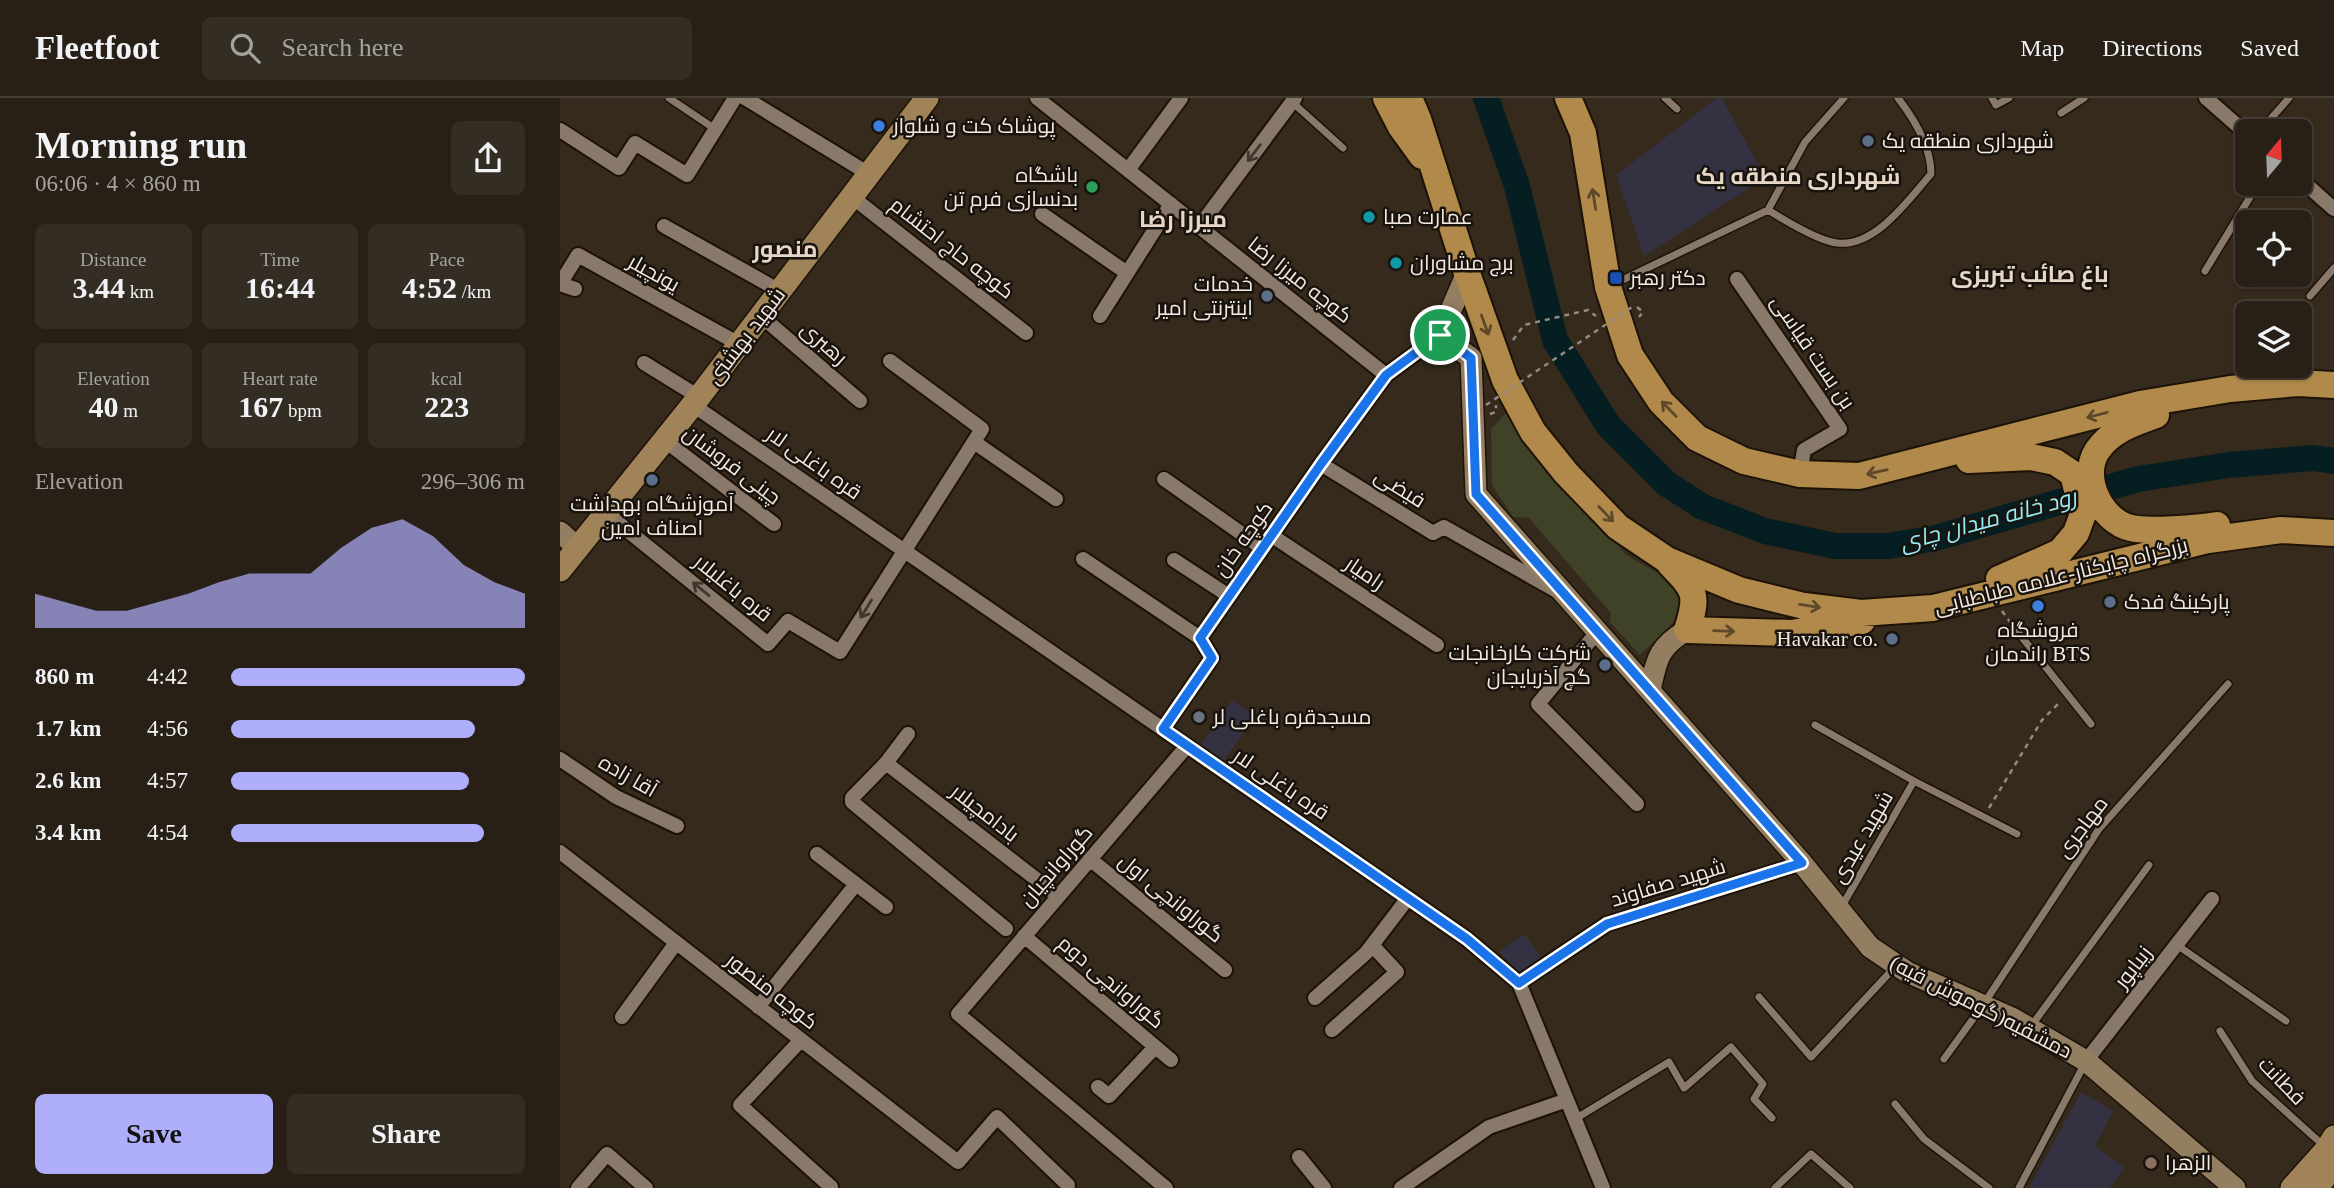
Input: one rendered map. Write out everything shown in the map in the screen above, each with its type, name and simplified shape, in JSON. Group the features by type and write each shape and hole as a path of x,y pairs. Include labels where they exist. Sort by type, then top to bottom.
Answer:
{"highway":[{"path":"1386,98 1401,127 1435,174"},
{"name":"بزرگراه چایکنار-علامه طباطبایی","path":"1409,98 1505,380 1533,432 1566,473 1618,527 1667,560 1739,590 1804,606 1861,612 1933,608 2208,540 2281,530 2334,533"},
{"path":"1568,98 1583,133 1608,287 1630,355 1661,402 1698,439 1744,461 1800,474 1859,476 2140,404 2230,388 2298,383 2334,385"},
{"path":"2230,388 2120,428 2097,452 2091,474 2099,504 2111,519 2132,528 2202,527 2263,519 2334,522"},
{"path":"1667,560 1690,585 1695,606 1687,630 1792,633 1933,608 2060,552 2076,533 2083,514 2073,474 2055,461 2031,457 1911,464"}],"main road":[{"name":"شهید بهشتى","path":"560,570 696,401 927,98"},
{"path":"1440,335 1467,273"},
{"name":"دمشقیه(گوموش قیه)","path":"1440,335 1471,358 1476,494 1802,863 1870,947 1907,972 1983,1005 2087,1062 2235,1188"},
{"path":"560,532 578,548"},
{"path":"1650,690 1657,661 1669,641 1687,630"},
{"path":"2292,1188 2332,1158"},
{"path":"2317,1188 2332,1158"}],"street":[{"path":"560,130 619,168 635,143 687,175 736,98"},
{"path":"745,98 869,174"},
{"path":"1128,170 1181,98"},
{"path":"2206,98 2235,123"},
{"name":"کوچه میرزا رضا","path":"1043,100 1386,375"},
{"path":"1199,227 1294,100"},
{"path":"2312,190 2334,209"},
{"name":"کوچه حاج احتشام","path":"852,197 1026,333"},
{"path":"1100,316 1171,204"},
{"path":"1042,214 1127,272"},
{"path":"664,226 780,291"},
{"name":"یونچیلر","path":"560,284 578,256 739,344"},
{"name":"بن بست قیاسی","path":"1737,279 1840,429 1804,450 1800,474"},
{"path":"560,284 575,289"},
{"name":"رهبری","path":"761,316 860,401"},
{"path":"1386,375 1440,335"},
{"path":"890,360 982,429 902,551"},
{"name":"قره باغلی لار","path":"645,363 902,551 1467,939 1519,983 1603,1188"},
{"name":"کوچه خان","path":"1200,638 1386,375"},
{"name":"چینی فروشان","path":"664,440 774,524"},
{"path":"974,442 1056,499"},
{"name":"فیضی","path":"1321,464 1433,533 1444,527 1567,597"},
{"path":"1164,479 1262,548"},
{"name":"قره باغلیلار","path":"606,513 768,644 788,621 840,652 902,551"},
{"name":"رامیار","path":"1271,535 1437,645"},
{"path":"1083,559 1200,638 1212,658 1163,729"},
{"path":"1174,560 1229,596"},
{"path":"1598,631 1538,704 1637,804"},
{"path":"908,734 852,802 1006,929"},
{"name":"گوراوانچیان","path":"1166,1188 958,1014 1187,746"},
{"name":"آقا زاده","path":"560,759 616,797 677,826"},
{"name":"بادامچیلار","path":"886,762 1058,896"},
{"name":"کوچه منصور","path":"560,852 958,1162 997,1117 1068,1185"},
{"path":"817,855 886,907"},
{"name":"گوراوانچی اول","path":"1090,859 1226,970"},
{"name":"شهید صفاوند","path":"1519,983 1607,924 1802,863"},
{"path":"758,1007 856,884"},
{"path":"1315,998 1372,945 1408,898"},
{"name":"زیباپور","path":"2087,1062 2212,899"},
{"name":"گوراوانچی دوم","path":"1024,936 1171,1060"},
{"path":"622,1017 676,943"},
{"path":"1332,1030 1397,972 1372,945"},
{"path":"801,1040 740,1105 831,1187"},
{"path":"1098,1087 1109,1096 1155,1047"},
{"path":"1401,1188 1489,1127 1567,1100"},
{"path":"578,1188 607,1154 646,1188"},
{"path":"1299,1157 1324,1188"}],"lane":[{"path":"669,98 716,130"},
{"path":"1665,98 1677,109"},
{"path":"1608,287 1768,210 1805,142 1844,98"},
{"path":"1768,210 1794,226 1836,243 1858,241 1879,230 1931,174 1931,158 1913,117 1898,98"},
{"path":"1992,98 1996,106 2009,98"},
{"path":"2061,113 2084,98"},
{"path":"2271,119 2289,98"},
{"path":"1294,100 1343,148"},
{"path":"2205,271 2251,196"},
{"path":"2310,296 2334,268"},
{"path":"2017,631 2091,724"},
{"name":"مهاجری","path":"1944,1059 1983,1005 2099,829 2228,684"},
{"name":"شهید عیدی","path":"1815,725 1914,781 2017,834"},
{"name":"شهید عیدی","path":"1840,910 1914,781"},
{"path":"2029,1028 2149,865"},
{"path":"2177,944 2286,1021"},
{"path":"1759,997 1811,1058 1896,965"},
{"name":"فطانت","path":"2220,1031 2252,1081 2332,1158"},
{"path":"1575,1119 1669,1062 1684,1088 1731,1047 1763,1084 1754,1100 1772,1118"},
{"path":"2019,1188 2087,1062"},
{"path":"1895,1104 1924,1139 1989,1188"},
{"path":"1775,1188 1811,1154 1850,1188"}],"path":[{"path":"1486,405 1635,305"},
{"path":"1524,325 1588,310"},
{"path":"1984,817 2042,720 2068,694"}],"shaded area":[{"path":"1717,98 1722,98 1765,178 1644,256 1616,175"},
{"path":"1232,700 1255,716 1222,763 1200,746"},
{"path":"1524,934 1543,960 1520,974 1499,952"},
{"path":"2081,1092 2113,1111 2095,1146 2125,1168 2109,1188 2029,1188"}],"green space":[{"path":"1507,412 1626,555 1679,585 1683,613 1640,655 1610,622 1611,613 1529,518 1513,517 1492,485 1491,429"}],"waterway":[{"name":"رود خانه میدان چای","path":"1486,98 1517,186 1555,340 1608,425 1667,484 1703,507 1765,531 1835,546 1888,546 1936,538 2138,479 2229,465 2313,458 2334,461"}],"place":[{"name":"پوشاک کت و شلوار","path":"879,126"},
{"name":"شهرداری منطقه یک","path":"1868,141"},
{"name":"باشگاه بدنسازی فرم تن","path":"1092,187"},
{"name":"عمارت صبا","path":"1369,217"},
{"name":"برج مشاوران","path":"1396,263"},
{"name":"دکتر رهبر","path":"1616,278"},
{"name":"خدمات اینترنتی امیر","path":"1267,296"},
{"name":"آموزشگاه بهداشت اصناف امین","path":"652,480"},
{"name":"پارکینگ فدک","path":"2110,602"},
{"name":"فروشگاه راندمان BTS","path":"2038,606"},
{"name":"Havakar co.","path":"1892,639"},
{"name":"شرکت کارخانجات گچ آذربایجان","path":"1605,665"},
{"name":"مسجدقره باغلی لر","path":"1199,717"},
{"name":"الزهرا","path":"2151,1163"}],"district":[{"name":"شهرداری منطقه یک","path":"1798,176"},
{"name":"میرزا رضا","path":"1183,219"},
{"name":"منصور","path":"785,249"},
{"name":"باغ صائب تبریزی","path":"2030,274"}],"route":[{"path":"1440,335 1471,358 1476,494 1802,863 1607,924 1519,983 1467,939 1163,729 1212,658 1200,638 1291,506 1386,375 1440,335"}]}
